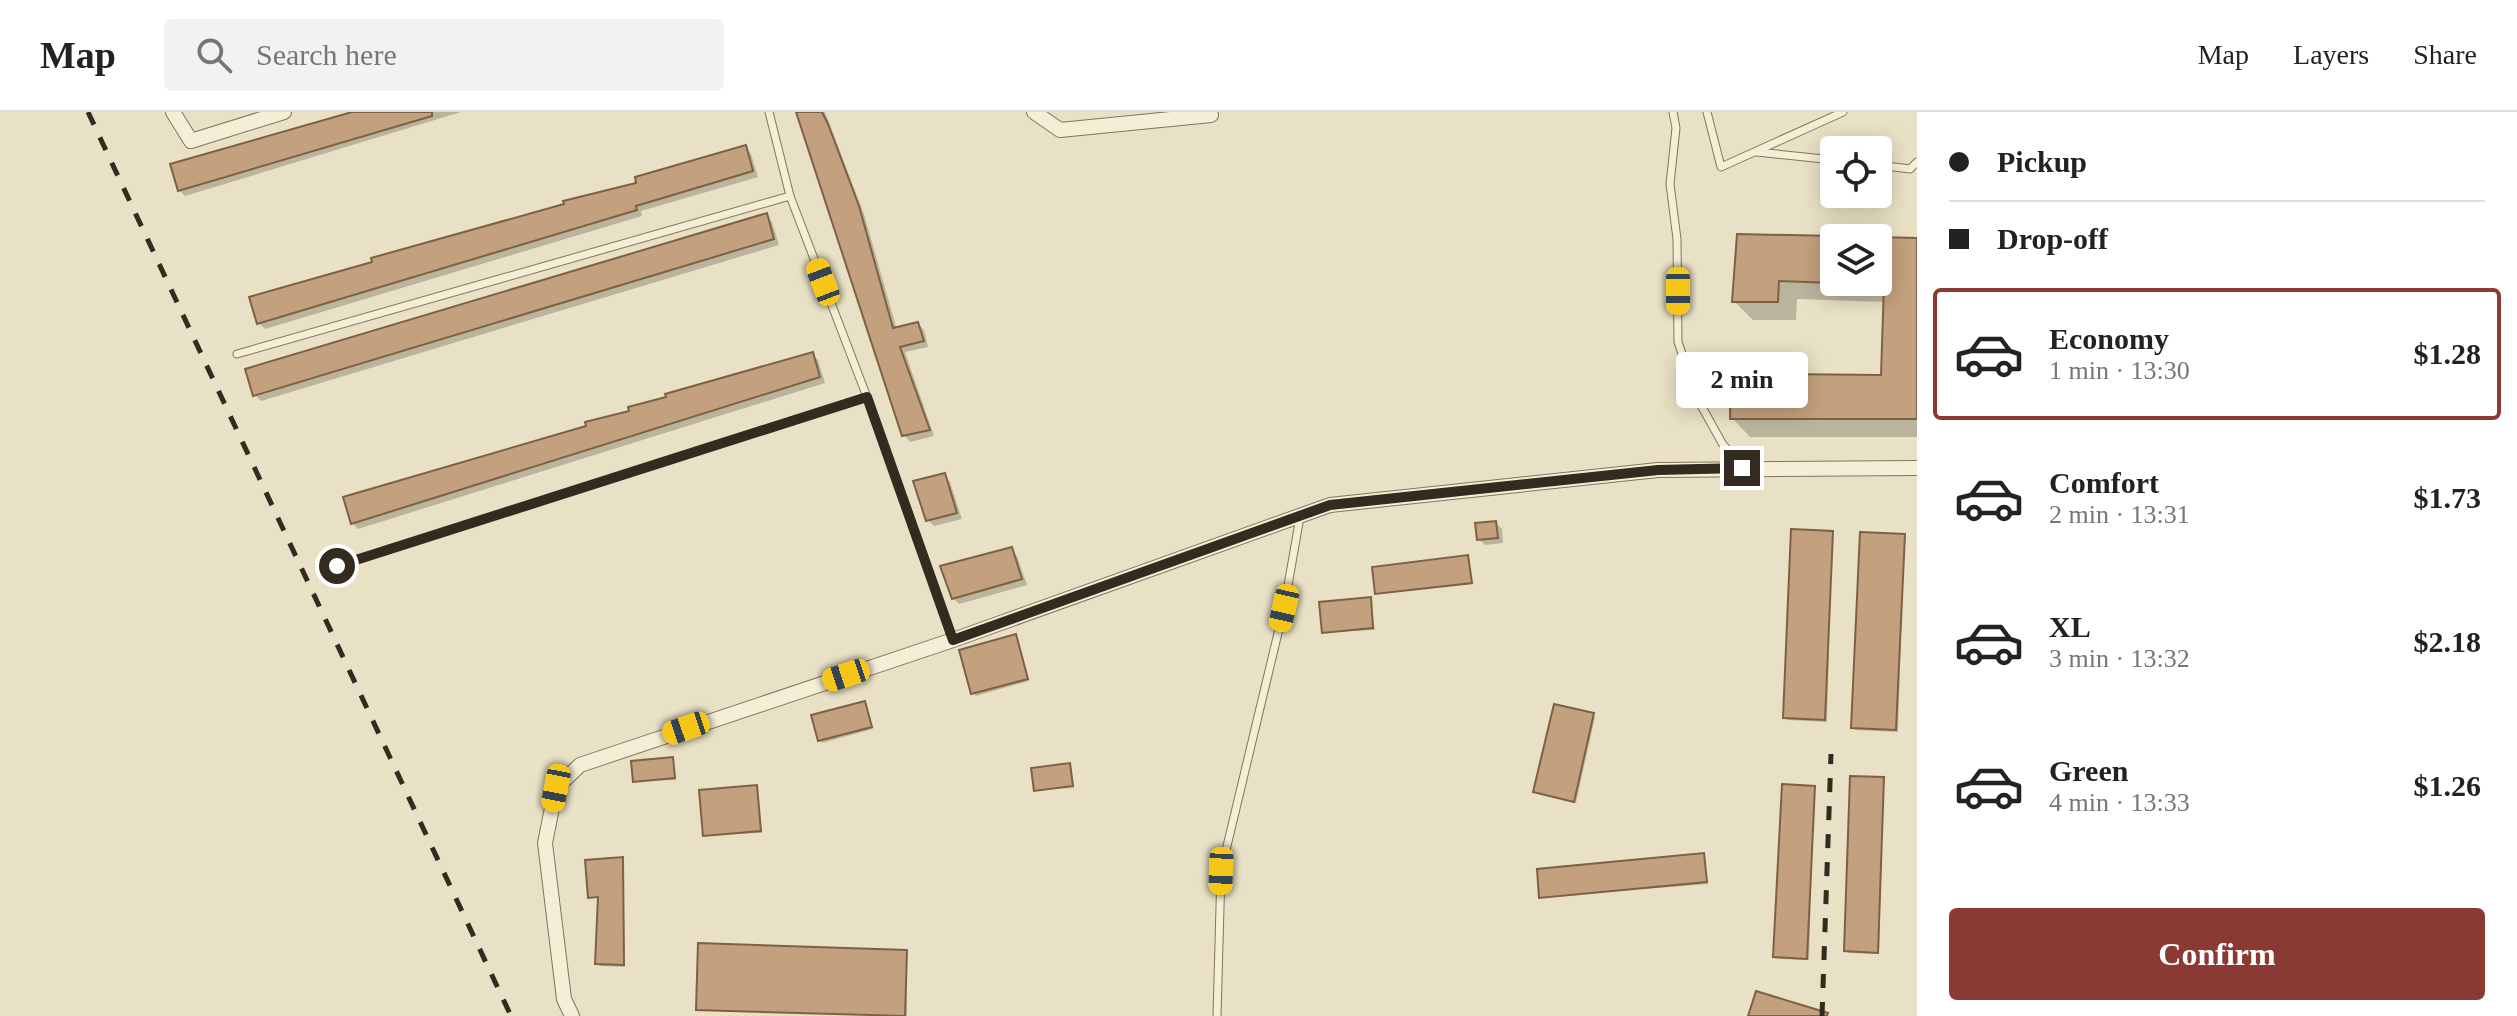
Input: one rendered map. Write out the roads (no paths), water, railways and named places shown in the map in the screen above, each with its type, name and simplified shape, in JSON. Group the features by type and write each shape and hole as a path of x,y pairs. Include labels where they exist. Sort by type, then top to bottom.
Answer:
{"street":[{"path":"173,112 191,141 284,112"},
{"path":"1034,112 1060,130 1211,115"},
{"path":"572,1016 564,999 545,843 556,788 580,765 953,640 1330,505 1658,470 1917,468"}],"lane":[{"path":"769,112 790,196 867,397 953,640"},
{"path":"1673,112 1676,128 1670,184 1677,239 1678,342 1697,398 1722,443 1742,468"},
{"path":"1707,112 1721,167 1843,112"},
{"path":"1755,152 1820,159"},
{"path":"1892,167 1914,170 1917,162"},
{"path":"237,354 790,196"},
{"path":"337,566 867,397"},
{"path":"1217,1016 1221,871 1284,608 1300,515"}],"railway":[{"path":"88,112 511,1016"},
{"path":"1822,1016 1831,754"}]}
